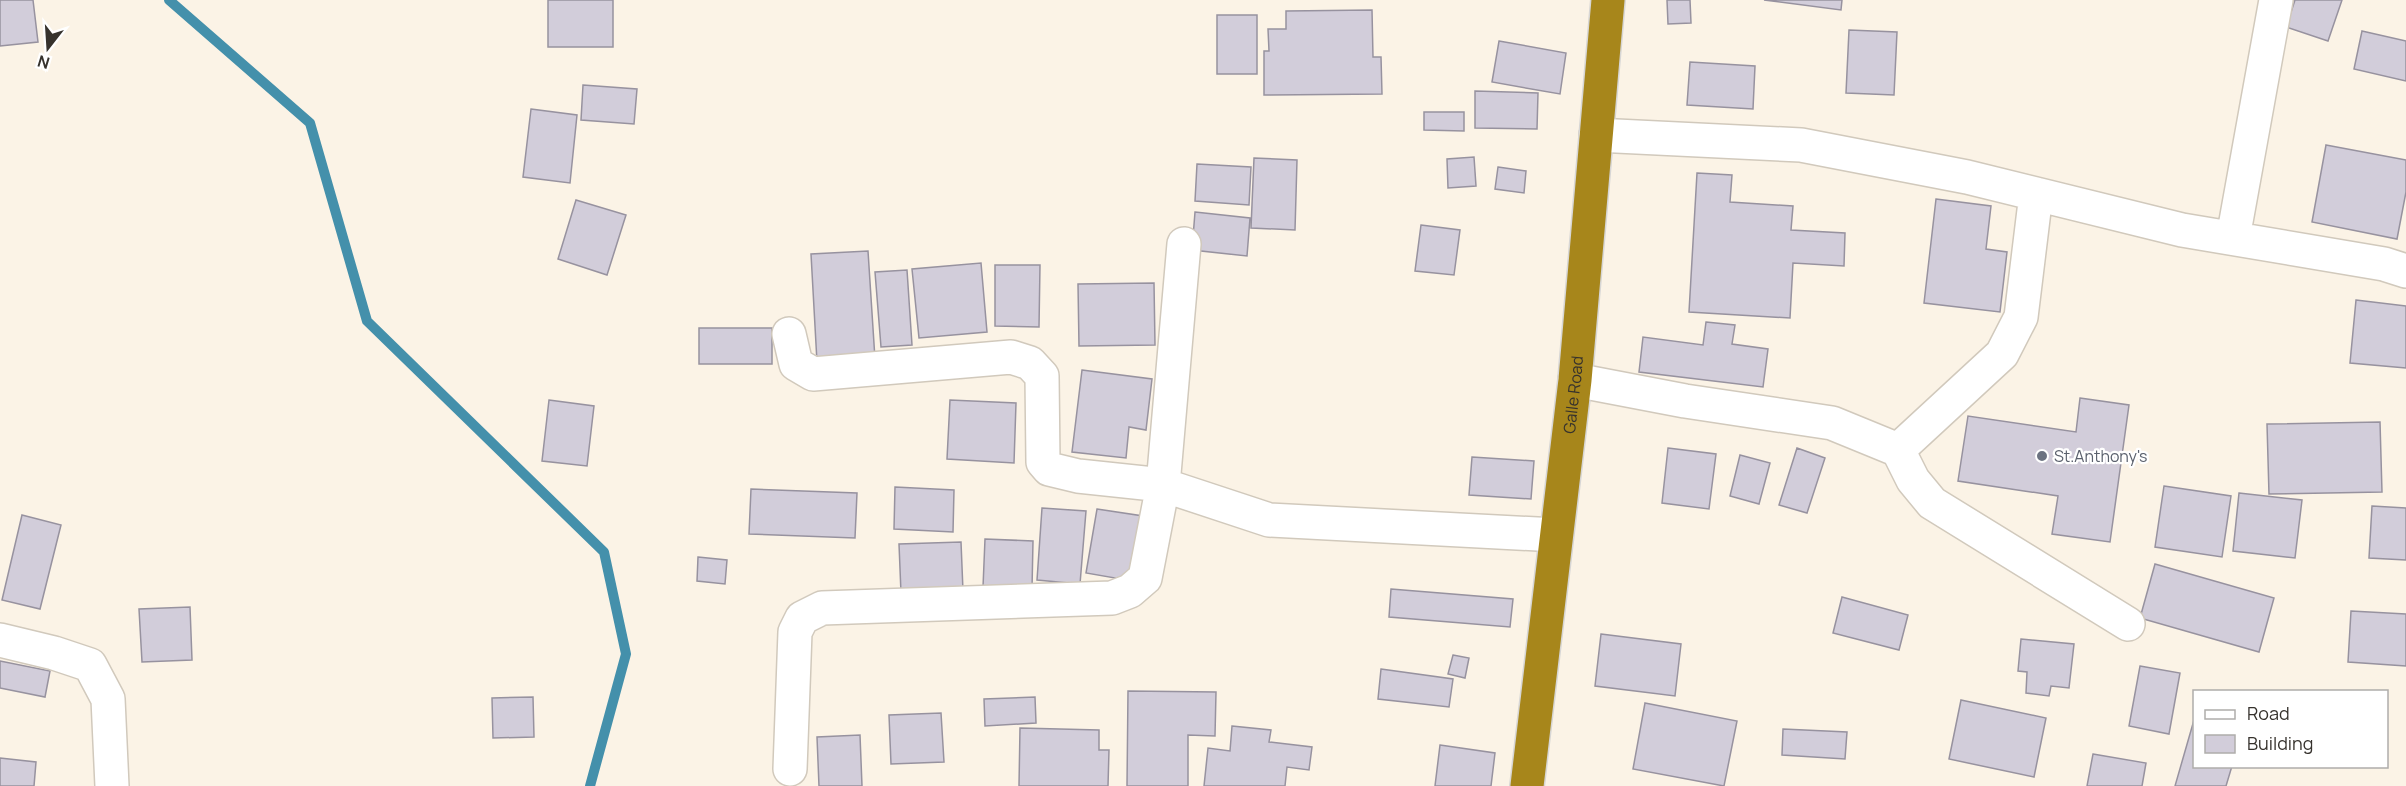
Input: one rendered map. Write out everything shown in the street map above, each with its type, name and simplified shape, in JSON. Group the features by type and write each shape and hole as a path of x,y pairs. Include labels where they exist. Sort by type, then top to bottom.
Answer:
{"highway":[{"name":"Galle Road","path":"1527,786 1575,380 1608,0"}],"street":[{"path":"2234,238 2276,0"},
{"path":"1596,135 1801,145 2037,194 2182,230 2384,264 2406,271"},
{"path":"1898,450 2002,354 2021,317 2037,194"},
{"path":"790,770 795,632 802,618 822,608 1112,598 1130,591 1145,578 1163,485 1184,244"},
{"path":"789,334 796,364 813,374 1011,357 1030,363 1042,376 1043,462 1049,469 1078,476 1163,485 1269,520 1556,535"},
{"path":"1575,380 1685,401 1832,423 1898,450 1913,480 1932,503 2128,624"},
{"path":"0,640 54,653 90,665 108,699 112,786"}],"building":[{"path":"0,0 33,0 38,42 0,46"},
{"path":"548,0 613,0 613,47 548,47"},
{"path":"1667,0 1690,0 1691,23 1668,24"},
{"path":"1764,0 1842,0 1841,10"},
{"path":"2295,0 2342,0 2328,41 2286,27"},
{"path":"1372,10 1373,57 1381,57 1382,94 1264,95 1264,51 1269,51 1268,29 1286,29 1286,11"},
{"path":"1217,15 1257,15 1257,74 1217,74"},
{"path":"1849,30 1897,32 1894,95 1846,93"},
{"path":"2362,31 2406,41 2406,81 2354,69"},
{"path":"1499,41 1566,53 1560,94 1492,82"},
{"path":"1690,62 1755,66 1753,109 1687,105"},
{"path":"583,85 637,89 634,124 581,120"},
{"path":"1475,91 1538,93 1537,129 1475,128"},
{"path":"531,109 577,115 570,183 523,177"},
{"path":"1424,112 1464,112 1464,131 1424,130"},
{"path":"2326,145 2406,160 2406,192 2397,239 2312,222"},
{"path":"1474,157 1476,186 1448,188 1447,159"},
{"path":"1254,158 1297,160 1295,230 1251,228"},
{"path":"1197,164 1251,167 1249,205 1195,201"},
{"path":"1498,167 1526,171 1524,193 1495,189"},
{"path":"1697,173 1732,175 1730,202 1793,206 1791,230 1845,233 1844,266 1793,263 1790,318 1689,312"},
{"path":"1936,199 1991,206 1986,249 2007,252 2000,312 1924,303"},
{"path":"576,200 626,215 607,275 558,259"},
{"path":"1195,212 1250,218 1247,256 1192,250"},
{"path":"1421,225 1460,230 1454,275 1415,271"},
{"path":"868,251 875,359 817,362 811,254"},
{"path":"981,263 987,332 919,338 912,269"},
{"path":"995,265 1040,265 1039,327 995,326"},
{"path":"907,270 912,345 881,347 875,272"},
{"path":"1154,283 1155,345 1079,346 1078,284"},
{"path":"2356,300 2406,306 2406,368 2350,363"},
{"path":"1706,322 1735,325 1732,344 1768,349 1763,387 1639,372 1643,337 1703,345"},
{"path":"699,328 772,328 772,364 699,364"},
{"path":"1082,370 1152,379 1146,430 1129,427 1126,458 1072,452"},
{"name":"St.Anthony's","path":"2080,398 2129,405 2110,542 2052,534 2058,496 1958,481 1968,416 2076,432"},
{"path":"549,400 594,406 587,466 542,461"},
{"path":"950,400 1016,403 1014,463 947,459"},
{"path":"2380,422 2382,492 2269,494 2267,424"},
{"path":"1668,448 1716,454 1709,509 1662,503"},
{"path":"1797,448 1825,458 1807,513 1779,505"},
{"path":"1740,455 1770,463 1759,504 1730,496"},
{"path":"1472,457 1534,461 1531,499 1469,495"},
{"path":"2164,486 2231,496 2222,557 2155,547"},
{"path":"895,487 954,490 953,532 894,529"},
{"path":"751,489 857,493 855,538 749,534"},
{"path":"2239,493 2302,500 2295,558 2233,551"},
{"path":"2372,506 2406,508 2406,560 2369,558"},
{"path":"1042,508 1086,511 1080,584 1037,580"},
{"path":"1097,509 1143,516 1132,581 1086,573"},
{"path":"22,515 61,525 40,609 2,600"},
{"path":"985,539 1033,541 1032,589 983,587"},
{"path":"961,542 963,591 901,593 899,544"},
{"path":"698,557 727,560 725,584 697,581"},
{"path":"2155,564 2274,598 2259,652 2140,618"},
{"path":"1391,589 1513,599 1510,627 1389,617"},
{"path":"1842,597 1908,615 1899,650 1833,633"},
{"path":"190,607 192,660 142,662 139,609"},
{"path":"2351,611 2406,614 2406,666 2348,662"},
{"path":"1601,634 1681,644 1675,696 1595,686"},
{"path":"2021,639 2074,644 2069,688 2051,686 2049,696 2026,693 2027,672 2018,671"},
{"path":"1453,655 1469,658 1465,678 1448,674"},
{"path":"0,661 50,671 45,697 0,688"},
{"path":"2140,666 2180,673 2169,734 2129,726"},
{"path":"1381,669 1453,679 1449,707 1378,699"},
{"path":"1128,691 1216,692 1215,736 1188,735 1188,786 1127,786"},
{"path":"533,697 534,737 493,738 492,698"},
{"path":"1035,697 1036,723 985,726 984,699"},
{"path":"1961,700 2046,718 2034,777 1949,759"},
{"path":"1645,703 1737,721 1724,786 1633,769"},
{"path":"941,713 944,762 891,764 889,715"},
{"path":"2193,723 2193,768 2231,768 2226,786 2175,786"},
{"path":"1232,726 1271,730 1269,742 1312,747 1309,770 1287,767 1285,786 1204,786 1208,748 1230,751"},
{"path":"1020,728 1099,730 1099,750 1109,750 1108,786 1019,786"},
{"path":"1783,729 1847,732 1845,759 1782,755"},
{"path":"860,735 862,786 819,786 817,737"},
{"path":"1440,745 1495,753 1491,786 1435,786"},
{"path":"2093,754 2146,763 2142,786 2087,786"},
{"path":"0,758 36,762 34,786 0,786"}],"waterway":[{"path":"169,0 310,123 367,321 604,552 626,654 590,786"}],"place":[{"name":"St.Anthony's","path":"2042,456"}]}
